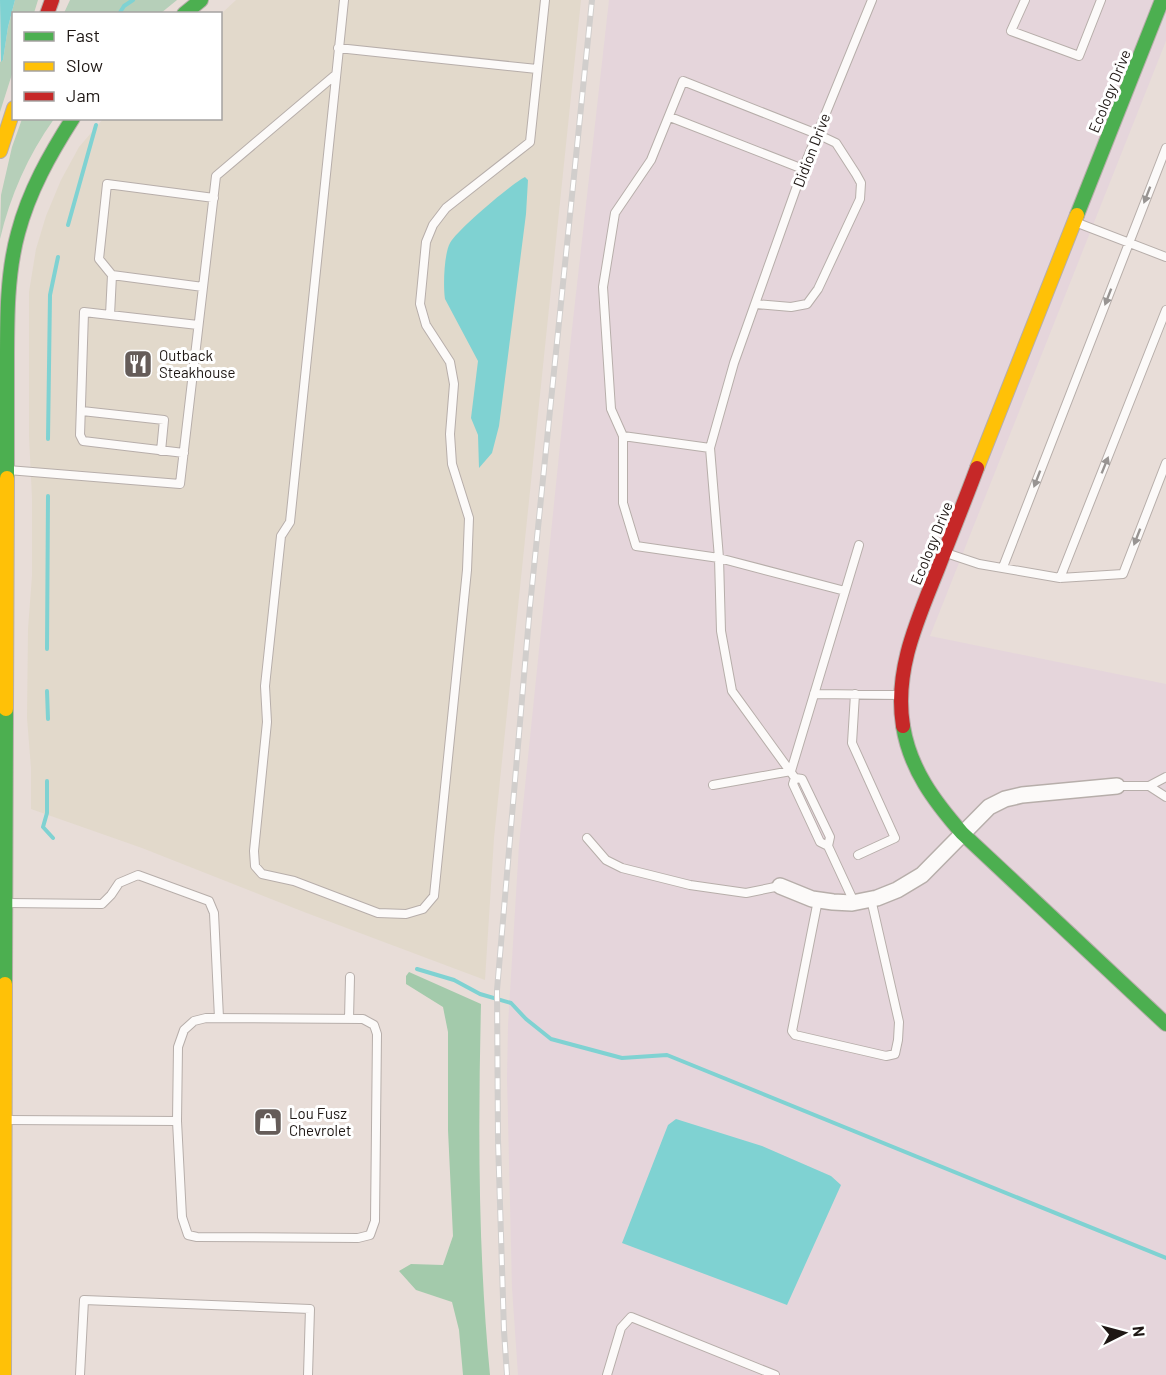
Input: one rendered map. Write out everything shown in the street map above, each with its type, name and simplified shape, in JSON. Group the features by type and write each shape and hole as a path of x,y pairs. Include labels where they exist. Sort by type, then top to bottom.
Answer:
{"main road":[{"path":"186,12 201,0"},
{"name":"Ecology Drive","path":"1162,0 913,631 902,671 900,694 906,745 915,768 939,810 1166,1024"},
{"path":"0,151 12,114"},
{"path":"4,1375 7,470 10,276 17,236 35,183 49,154 72,120"}],"street":[{"path":"780,886 818,900 854,902 871,899 897,890 922,875 989,807 1005,799 1022,795 1117,786"}],"lane":[{"path":"344,0 334,76 290,522 282,536 265,686 267,722 254,851 255,866 262,874 294,880 378,913 406,914 423,909 434,896 467,570 469,518 452,464 450,434 454,384 450,362 426,325 420,304 426,242 433,225 446,208 530,142 545,0"},
{"name":"Didion Drive","path":"710,448 734,363 803,169 872,0"},
{"path":"1025,0 1011,31 1079,56 1101,0"},
{"path":"338,48 537,69"},
{"path":"7,470 180,484 216,176 334,76"},
{"path":"756,303 791,307 807,304 818,289 860,199 861,183 836,143 683,81 651,159 615,213 603,287 611,409 623,436 622,503 636,546 719,558 845,591"},
{"path":"670,117 803,169"},
{"path":"1003,567 1166,148"},
{"path":"203,287 112,275 99,260 107,184 214,198"},
{"path":"1075,222 1166,257"},
{"path":"110,315 112,275"},
{"path":"1060,578 1166,310"},
{"path":"183,453 83,441 80,435 84,312 198,325"},
{"path":"82,411 164,420 161,451"},
{"path":"623,436 710,448 719,558 720,631 732,691 793,775"},
{"path":"945,553 979,564 1060,578 1123,574 1166,463"},
{"path":"854,902 828,846 820,842 793,784 793,775 814,694 859,545"},
{"path":"814,694 900,694"},
{"path":"855,694 852,742 895,838 858,855"},
{"path":"713,785 793,775"},
{"path":"1117,786 1149,786 1166,777"},
{"path":"1149,786 1166,797"},
{"path":"587,837 606,860 622,868 690,885 746,893 780,886"},
{"path":"6,903 102,904 119,883 138,875 208,901 214,913 219,1018"},
{"path":"818,900 792,1031 795,1035 886,1056 895,1054 899,1022 871,899"},
{"path":"349,1019 350,977"},
{"path":"219,1018 363,1019 374,1025 377,1034 375,1221 370,1235 357,1238 197,1237 188,1235 182,1217 177,1121 178,1047 184,1029 194,1021 219,1018"},
{"path":"5,1119 177,1121"},
{"path":"80,1375 84,1300 310,1309 308,1375"},
{"path":"607,1375 621,1328 631,1317 775,1375"}],"shaded area":[{"path":"236,0 581,0 494,838 485,980 142,848 31,809 31,768 27,718 28,629 32,576 29,292 36,249 46,216 61,180 79,147 102,120 222,120 222,13"},
{"path":"609,0 1166,0 1166,41 930,636 1166,684 1166,1375 518,1375 512,1288 507,1078 519,845 571,338"}],"green space":[{"path":"15,0 38,0 34,12 12,12 12,74 0,112 0,62 3,60 8,27"},
{"path":"70,0 177,0 162,12 64,12"},
{"path":"22,120 53,120 21,176 0,239 1,195 12,147"},
{"path":"409,972 481,1004 480,1190 483,1283 490,1375 463,1375 459,1330 452,1302 416,1290 399,1271 411,1264 443,1265 453,1236 448,1130 448,1032 443,1007 406,984 406,976"}],"water":[{"path":"0,0 15,0 1,62"},
{"path":"525,177 528,180 526,214 499,426 492,453 479,468 478,435 471,418 478,361 445,299 446,255 450,243 473,218"},
{"path":"676,1119 762,1146 831,1176 841,1185 787,1305 622,1243 668,1125"}],"waterway":[{"path":"120,12 133,0"},
{"path":"68,225 96,125"},
{"path":"48,439 50,295 58,257"},
{"path":"47,649 48,496"},
{"path":"47,691 48,719"},
{"path":"47,781 47,813 43,827 53,838"},
{"path":"417,969 454,980 480,994 511,1003 526,1019 551,1039 622,1058 667,1055 1166,1258"}],"railway":[{"path":"507,1375 498,1140 497,990 530,606 592,0"}],"traffic: fast":[{"path":"186,12 201,0"},
{"path":"1077,215 1162,0"},
{"path":"7,478 8,312 14,248 34,188 48,159 72,120"},
{"path":"5,984 6,709"},
{"path":"903,726 906,742 917,770 942,809 962,833 1166,1024"}],"traffic: slow":[{"path":"0,151 12,114"},
{"path":"977,468 1077,215"},
{"path":"6,709 7,478"},
{"path":"4,1375 5,984"}],"traffic: jam":[{"path":"48,12 52,0"},
{"path":"903,726 902,686 909,647 977,468"}],"place":[{"name":"Outback Steakhouse","path":"138,364"},
{"name":"Lou Fusz Chevrolet","path":"268,1122"}]}
